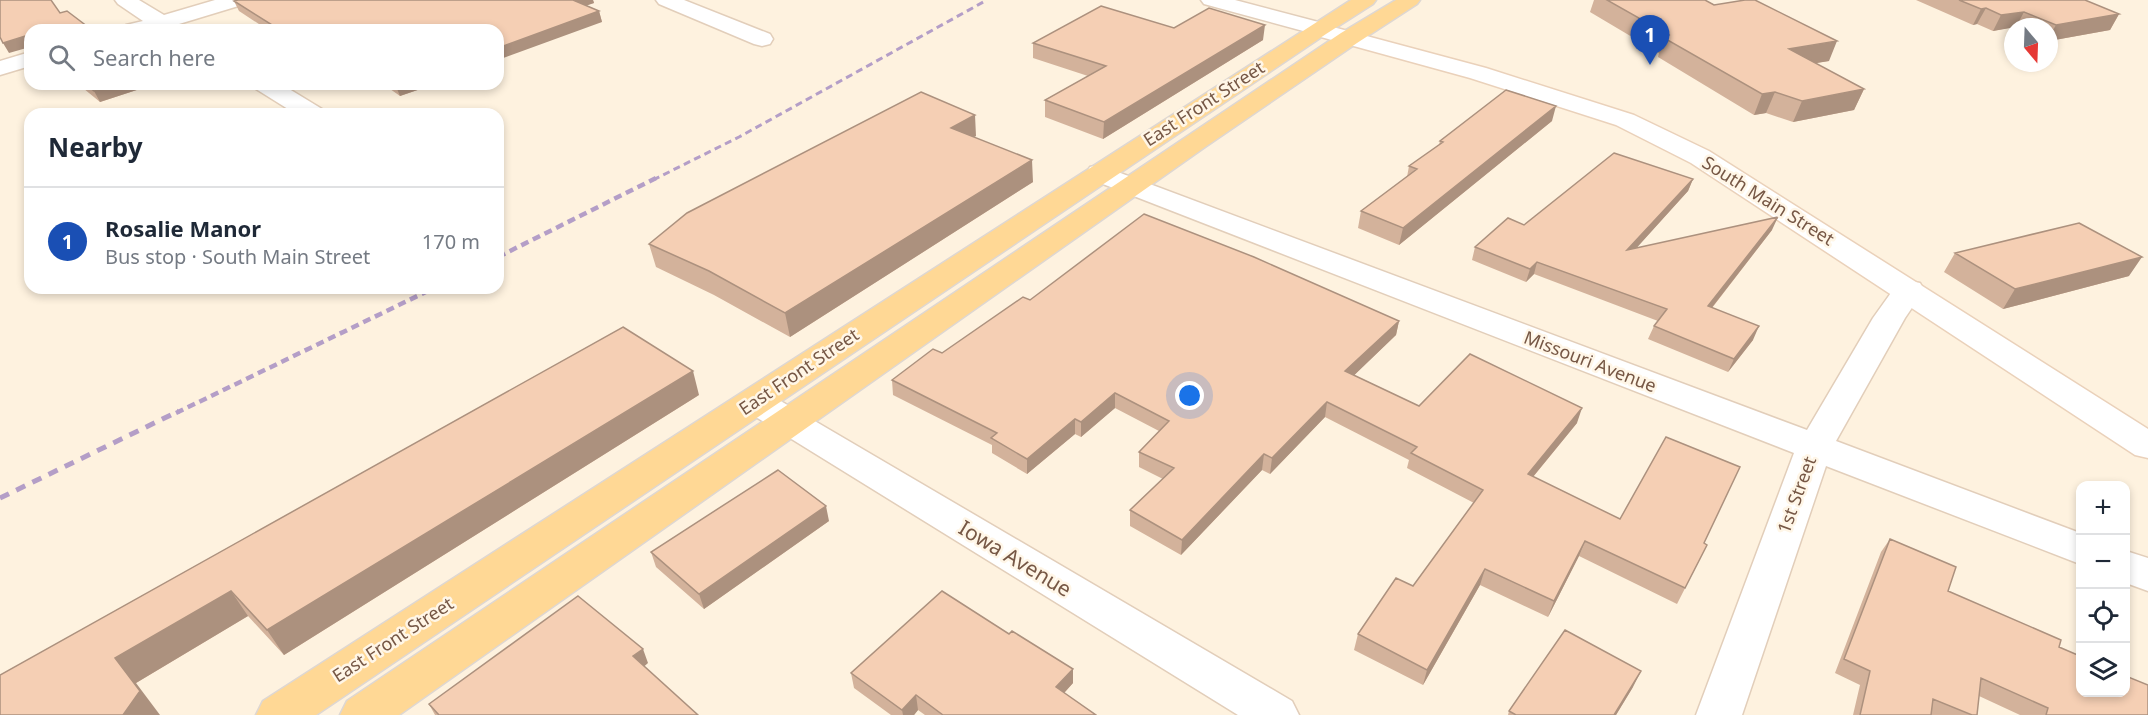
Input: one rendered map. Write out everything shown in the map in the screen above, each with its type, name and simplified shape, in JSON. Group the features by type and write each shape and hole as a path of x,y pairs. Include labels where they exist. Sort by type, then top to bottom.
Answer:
{"main road":[{"name":"East Front Street","path":"279,715 1099,173 1366,0"},
{"name":"East Front Street","path":"363,715 1132,186 1410,0"}],"street":[{"path":"125,0 165,24"},
{"path":"173,24 238,0"},
{"path":"666,0 762,39"},
{"name":"South Main Street","path":"1211,0 1487,76 1625,120 1700,157 2148,446"},
{"path":"0,68 24,61"},
{"path":"274,90 304,108"},
{"name":"Missouri Avenue","path":"1099,173 2076,547"},
{"name":"1st Street","path":"1719,715 1814,448 1889,318 1909,290"},
{"name":"Iowa Avenue","path":"755,401 1276,715"},
{"path":"2130,568 2148,575"}],"building":[{"path":"0,0 51,0 60,13 67,11 84,24 24,24 24,36 3,43 0,37"},
{"path":"573,0 599,11 504,46 504,24 270,24 234,1"},
{"path":"1607,0 1705,0 1714,5 1755,0 1837,41 1789,49 1864,89 1802,101 1775,92 1762,94 1664,38 1669,35"},
{"path":"1959,0 2085,0 2119,14 2058,25 2058,18 2039,18 2024,12 2001,15 1986,8 1981,9"},
{"path":"1101,6 1174,28 1209,8 1265,25 1104,122 1045,100 1106,66 1033,43"},
{"path":"1506,90 1556,106 1403,228 1361,211 1417,169 1409,166 1443,142 1440,141"},
{"path":"921,92 975,115 951,128 1032,160 785,313 709,271 649,244 687,213"},
{"path":"1614,153 1693,179 1627,250 1778,217 1708,306 1759,326 1734,359 1654,326 1667,309 1537,262 1530,269 1475,247 1508,218 1524,225"},
{"path":"1144,214 1254,257 1399,321 1345,371 1419,406 1470,354 1582,408 1528,474 1620,519 1666,437 1740,467 1704,543 1707,545 1685,588 1585,541 1554,601 1485,569 1427,670 1358,634 1396,578 1413,586 1483,490 1411,453 1417,447 1327,402 1272,458 1264,454 1182,540 1130,510 1174,468 1139,452 1169,421 1115,393 1081,422 1075,419 1027,459 991,438 997,433 892,380 933,349 942,353 1023,297 1030,300"},
{"path":"2079,223 2142,257 2015,289 1955,253"},
{"path":"623,327 693,371 267,630 231,591 115,658 140,691 123,715 0,715 0,675"},
{"path":"778,470 826,506 699,594 651,552"},
{"path":"1890,539 1956,567 1948,591 2061,640 2059,647 2076,654 2076,697 2130,697 2130,678 2148,685 2148,715 2046,715 2048,708 1981,678 1977,715 1933,699 1931,715 1860,715 1870,671 1844,659"},
{"path":"942,591 1009,634 1012,631 1073,669 1056,687 1096,715 943,715 916,695 902,710 851,673"},
{"path":"578,596 643,649 633,656 698,715 439,715 429,704"},
{"path":"1565,630 1641,671 1614,715 1516,715 1509,711"}],"railway":[{"path":"653,180 739,137 987,0"},
{"path":"504,254 656,178"},
{"path":"176,413 422,294"},
{"path":"0,498 179,411"}],"place":[{"name":"Rosalie Manor","path":"1650,65"}]}
